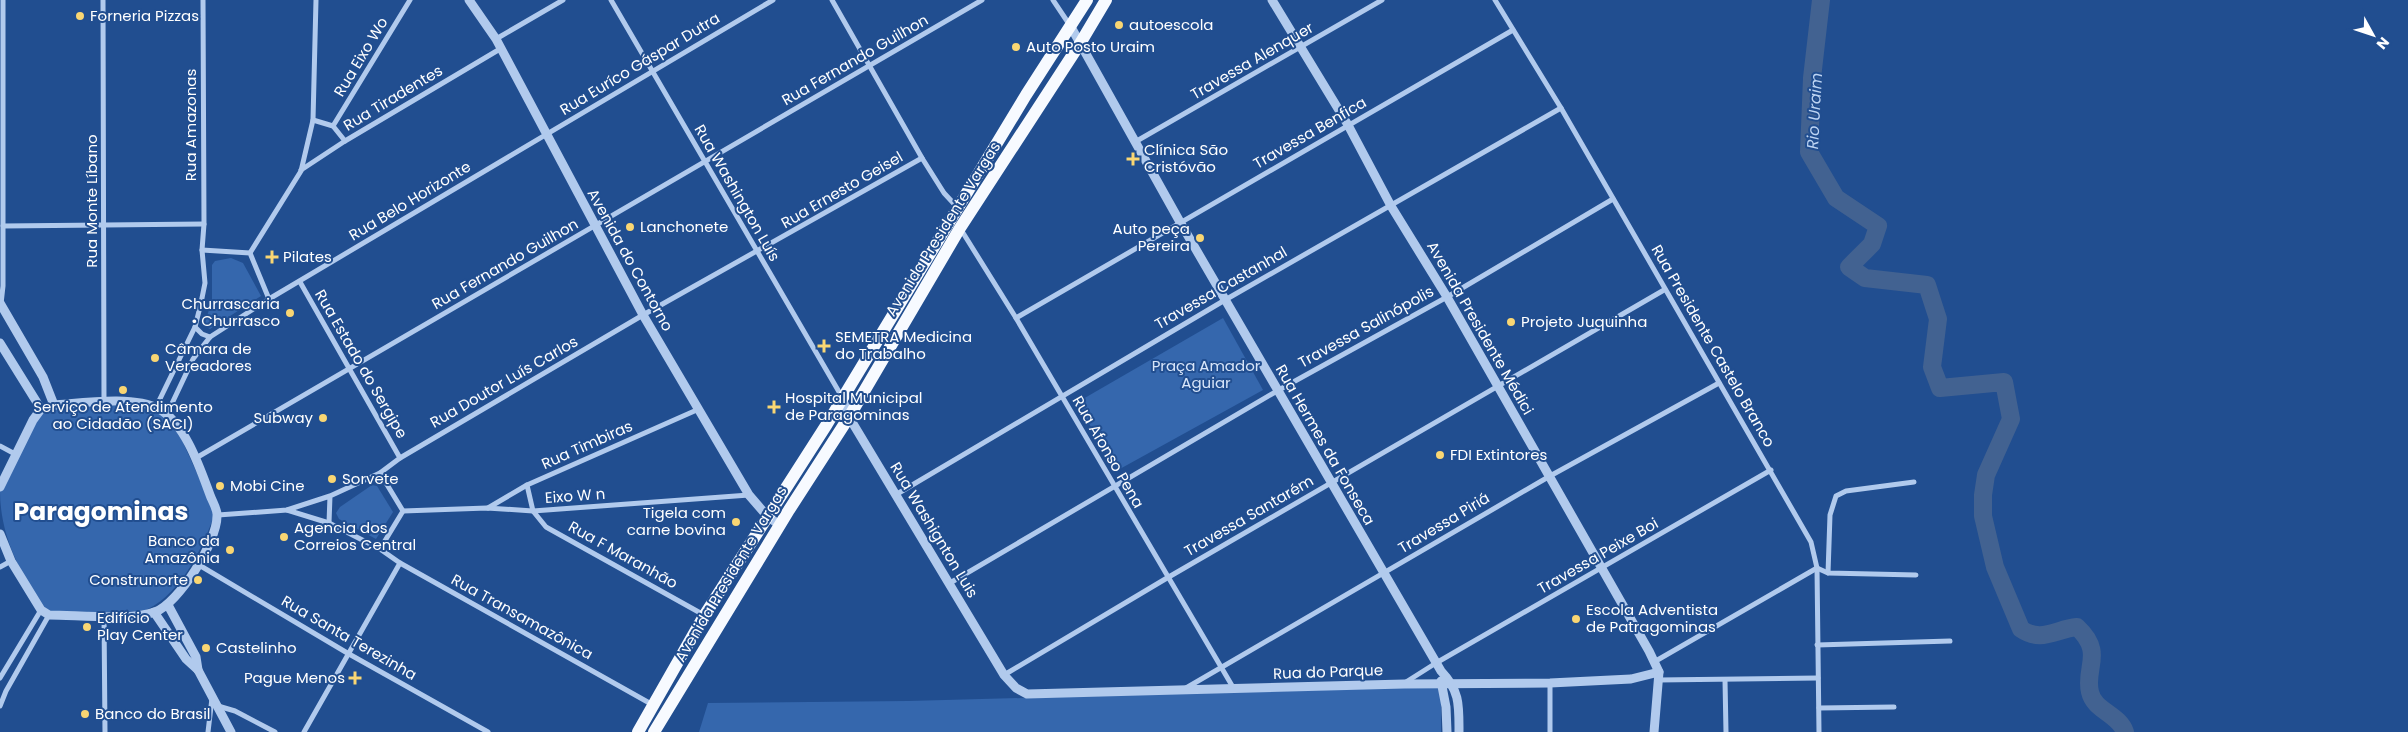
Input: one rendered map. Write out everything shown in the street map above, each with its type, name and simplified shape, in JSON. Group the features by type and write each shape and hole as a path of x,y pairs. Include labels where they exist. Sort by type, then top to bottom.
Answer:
{"main road":[{"name":"Avenida Presidente Vargas","path":"638,732 704,616 842,398 1087,0"},
{"name":"Avenida Presidente Vargas","path":"654,732 780,525 849,417 960,228 1081,42 1106,0"}],"street":[{"path":"3,0 3,226 0,303 43,377 54,404"},
{"name":"Rua Monte Líbano","path":"103,0 104,402"},
{"name":"Rua Amazonas","path":"156,407 194,327 205,283 202,250 204,224 203,0"},
{"path":"250,253 301,171 313,120 316,0"},
{"name":"Rua Eixo Wo","path":"333,126 410,0"},
{"name":"Avenida do Contorno","path":"469,0 496,39 643,315 749,495 768,517 780,525"},
{"path":"496,39 563,0"},
{"name":"Rua Washington Luís","path":"611,0 651,72 842,398"},
{"name":"Rua Euríco Gáspar Dutra","path":"546,134 773,0"},
{"path":"832,0 922,158 944,193 958,208"},
{"name":"Rua Fernando Guilhon","path":"196,458 982,0"},
{"path":"1053,0 1071,27"},
{"name":"Avenida Presidente Médici","path":"1272,0 1348,125 1391,206 1448,297 1602,568 1654,662 1658,676"},
{"name":"Travessa Alenquer","path":"1134,142 1382,0"},
{"name":"Rua Presidente Castelo Branco","path":"1494,0 1561,108 1664,290 1804,527 1816,556 1817,568 1819,732"},
{"name":"Rua Hermes da Fonseca","path":"1071,27 1081,42 1134,142 1277,391 1439,667 1454,684"},
{"name":"Travessa Benfica","path":"1016,318 1512,30"},
{"name":"Rua Tiradentes","path":"301,171 345,141 500,49"},
{"name":"Travessa Castanhal","path":"896,494 1225,300 1561,108"},
{"path":"313,120 333,126 345,141"},
{"name":"Rua Belo Horizonte","path":"167,414 193,359 210,337 269,299 546,134"},
{"name":"Rua Ernesto Geisel","path":"643,315 922,158"},
{"name":"Travessa Salinópolis","path":"950,583 1277,391 1448,297 1613,200"},
{"path":"3,226 204,224"},
{"name":"Rua Afonso Pena","path":"960,228 1016,318 1234,689"},
{"path":"202,250 250,253"},
{"path":"250,253 269,299"},
{"name":"Rua Estado do Sergipe","path":"300,282 400,458"},
{"name":"Travessa Santarém","path":"1004,675 1664,290"},
{"name":"Rua Doutor Luís Carlos","path":"286,510 330,496 380,473 400,458 643,315"},
{"path":"194,327 202,334 210,337"},
{"path":"0,343 41,409"},
{"name":"Travessa Piriá","path":"1184,690 1550,476 1719,383"},
{"name":"Rua Washignton Luis","path":"842,398 849,417 1004,675"},
{"path":"0,487 15,454 41,409 54,404 136,403 156,407 167,414 196,458 218,515 212,537 199,564 168,605 154,612 104,615 45,612"},
{"name":"Rua Timbiras","path":"487,508 526,485 699,409"},
{"path":"0,446 15,454"},
{"name":"Travessa Peixe Boi","path":"1404,684 1439,667 1602,568 1771,470"},
{"path":"380,473 403,511 380,549"},
{"path":"1828,573 1830,515 1836,496 1846,491 1914,482"},
{"path":"526,485 533,511"},
{"name":"Eixo W n","path":"403,511 487,508 533,511 749,495"},
{"path":"329,523 330,496"},
{"path":"218,515 286,510"},
{"name":"Rua Transamazônica","path":"286,510 329,523 380,549 400,563 654,705"},
{"name":"Rua F Maranhão","path":"533,511 546,526 704,616"},
{"path":"0,534 11,561 45,612"},
{"path":"0,567 11,561"},
{"path":"304,732 400,563"},
{"name":"Rua Santa Terezinha","path":"199,564 349,654 488,732"},
{"path":"1654,662 1817,568 1828,573 1916,575"},
{"path":"168,605 194,652 198,670"},
{"path":"0,678 45,612"},
{"path":"0,706 45,612"},
{"path":"154,612 186,658 198,670 231,732"},
{"path":"104,615 105,732"},
{"path":"1817,645 1950,641"},
{"path":"1439,667 1446,708 1447,732"},
{"name":"Rua do Parque","path":"1004,675 1021,691 1035,695 1404,684 1550,683 1658,676"},
{"path":"1654,732 1658,676 1725,680 1818,678"},
{"path":"1725,680 1726,732"},
{"path":"1550,683 1550,732"},
{"path":"1454,684 1457,698 1459,732"},
{"path":"208,732 212,695"},
{"path":"218,706 235,711 274,732"},
{"path":"1819,708 1894,707"}],"green space":[{"path":"231,258 243,263 261,296 210,329 204,326 212,300 212,265 215,261"},
{"name":"Praça Amador Aguiar","path":"1223,318 1263,390 1118,470 1076,403"},
{"path":"105,405 156,408 176,427 215,513 197,554 181,580 171,592 148,609 129,612 45,611 20,569 8,539 1,508 0,491 2,482 46,407"},
{"path":"372,485 377,486 393,512 376,539 339,519 336,513 340,507"},
{"path":"1437,687 1441,693 1441,732 699,732 708,703 908,701"}],"waterway":[{"name":"Rio Uraim","path":"1821,0 1812,78 1809,152 1836,198 1878,226 1872,244 1849,267 1865,278 1927,285 1938,319 1932,367 1940,388 2004,382 2011,419 1986,475 1983,495 1983,516 1995,567 2021,629 2028,633 2042,635 2077,627 2085,636 2092,653 2089,675 2092,698 2096,704 2118,721 2125,732"}],"place":[{"name":"Forneria Pizzas","path":"80,16"},
{"name":"autoescola","path":"1119,25"},
{"name":"Auto Posto Uraim","path":"1016,47"},
{"name":"Clínica São Cristóvão","path":"1133,159"},
{"name":"Lanchonete","path":"630,227"},
{"name":"Auto peça Pereira","path":"1200,238"},
{"name":"Pilates","path":"272,257"},
{"name":"Churrascaria • Churrasco","path":"290,313"},
{"name":"Projeto Juquinha","path":"1511,322"},
{"name":"SEMETRA Medicina do Trabalho","path":"824,346"},
{"name":"Câmara de Vereadores","path":"155,358"},
{"name":"Serviço de Atendimento ao Cidadão (SACI)","path":"123,390"},
{"name":"Hospital Municipal de Paragominas","path":"774,407"},
{"name":"Subway","path":"323,418"},
{"name":"FDI Extintores","path":"1440,455"},
{"name":"Sorvete","path":"332,479"},
{"name":"Mobi Cine","path":"220,486"},
{"name":"Tigela com carne bovina","path":"736,522"},
{"name":"Agencia dos Correios Central","path":"284,537"},
{"name":"Banco da Amazônia","path":"230,550"},
{"name":"Construnorte","path":"198,580"},
{"name":"Escola Adventista de Patragominas","path":"1576,619"},
{"name":"Edifício Play Center","path":"87,627"},
{"name":"Castelinho","path":"206,648"},
{"name":"Pague Menos","path":"355,678"},
{"name":"Banco do Brasil","path":"85,714"}],"district":[{"name":"Paragominas","path":"101,511"}]}
